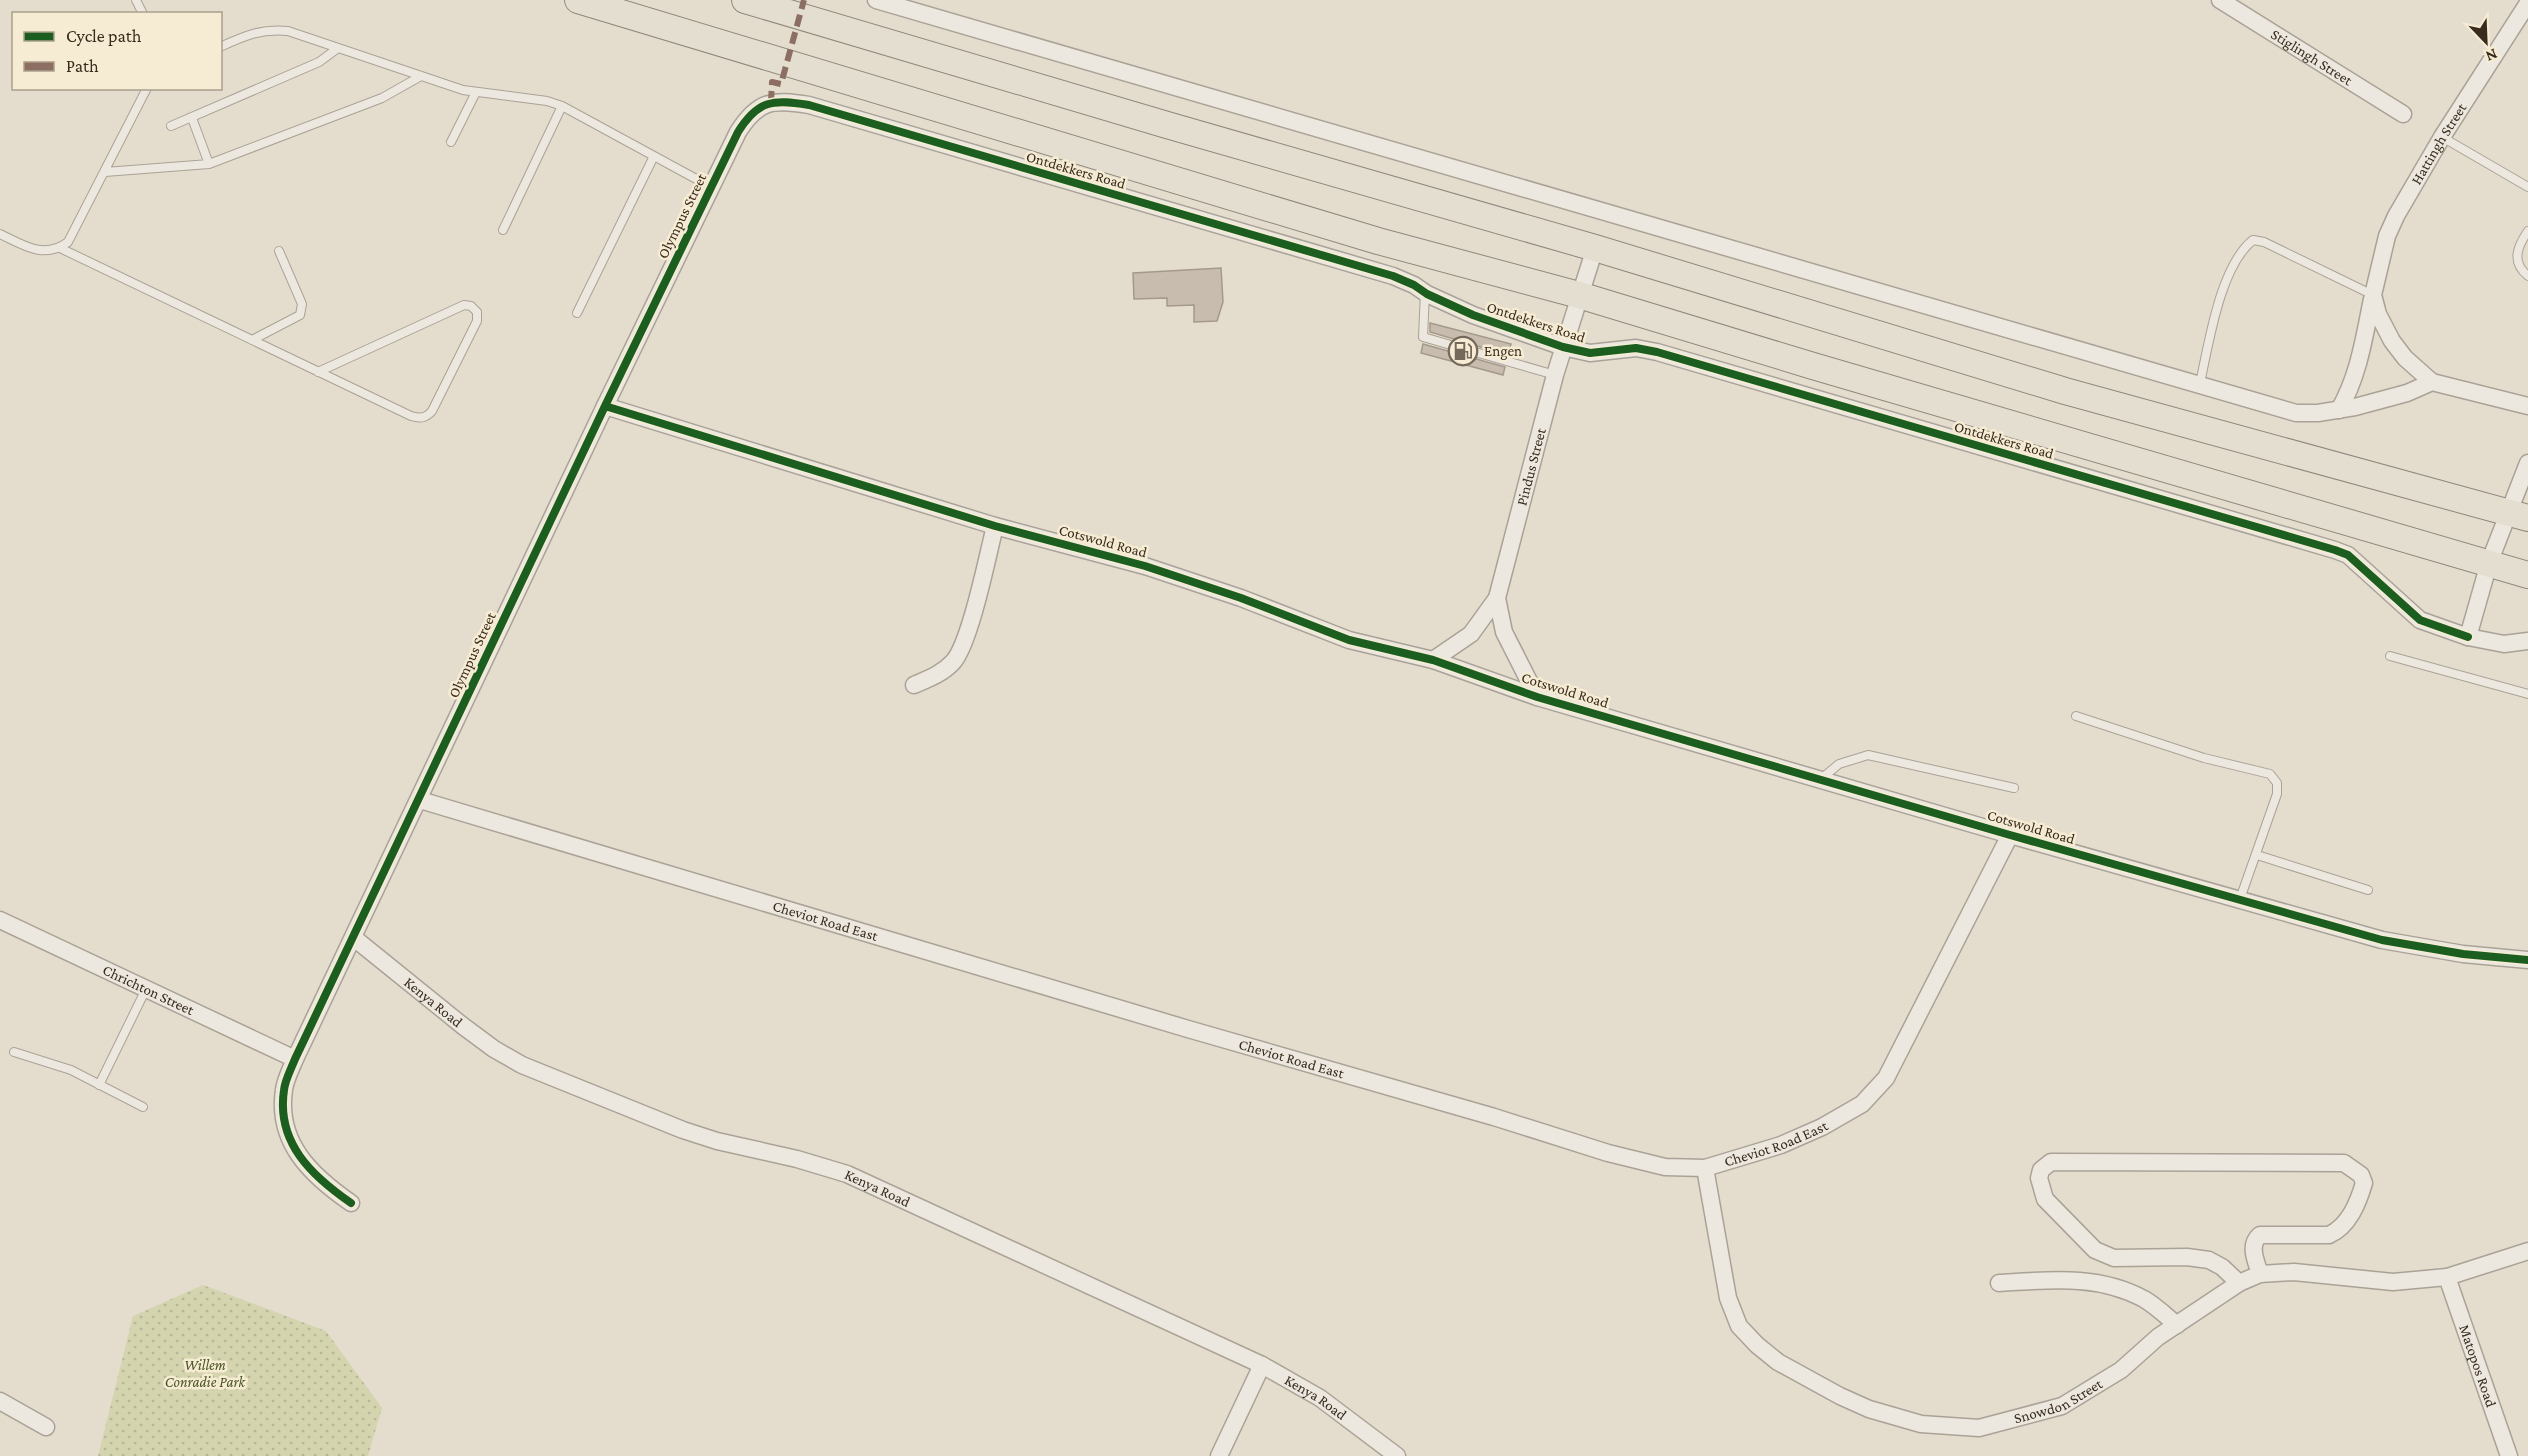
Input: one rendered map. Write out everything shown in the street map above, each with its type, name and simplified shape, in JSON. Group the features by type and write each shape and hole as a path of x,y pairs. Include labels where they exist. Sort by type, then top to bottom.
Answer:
{"main road":[{"name":"Ontdekkers Road","path":"578,0 1378,242 1579,295 1824,370 2528,575"},
{"path":"745,0 1167,125 1595,248 2065,391 2518,515"}],"street":[{"path":"876,0 2296,412 2318,414 2340,410 2407,393 2432,382"},
{"name":"Stiglingh Street","path":"2220,0 2403,114"},
{"name":"Hattingh Street","path":"2340,410 2352,388 2387,236 2396,216 2442,137 2528,3"},
{"name":"Ontdekkers Road","path":"755,109 780,101 809,105 1393,276 1473,315 1563,347 1590,353 1636,348 1657,352 2335,550 2348,555 2420,620 2468,637 2504,644 2528,641"},
{"name":"Olympus Street","path":"351,1203 322,1183 302,1162 289,1133 283,1100 284,1087 295,1059 420,800 605,406 738,132 755,109"},
{"name":"Pindus Street","path":"1433,660 1472,634 1497,598 1554,375 1595,248"},
{"path":"2373,295 2383,327 2392,341 2405,358 2432,382 2528,406"},
{"name":"Cotswold Road","path":"605,406 995,526 1145,566 1240,598 1349,640 1433,660 1537,697 2010,835 2382,940 2442,951 2528,960"},
{"path":"2468,637 2489,563 2518,515 2528,463"},
{"path":"914,685 943,672 955,660 966,638 995,526"},
{"path":"1497,598 1504,632 1537,697"},
{"name":"Cheviot Road East","path":"420,800 1494,1117 1608,1153 1665,1167 1705,1168 1781,1145 1822,1127 1862,1104 1886,1078 2010,835"},
{"name":"Chrichton Street","path":"0,920 295,1059"},
{"name":"Kenya Road","path":"354,938 463,1026 494,1049 522,1065 683,1130 717,1141 796,1159 847,1174 1262,1365 1320,1398 1397,1456"},
{"path":"2239,1283 2222,1267 2209,1260 2187,1257 2114,1258 2095,1250 2045,1199 2039,1178 2041,1170 2051,1162 2344,1163 2361,1175 2364,1183 2360,1194 2345,1224 2338,1231 2329,1235 2260,1235 2255,1239 2253,1245 2260,1274"},
{"name":"Snowdon Street","path":"1705,1168 1728,1298 1739,1326 1778,1362 1869,1409 1921,1424 1979,1428 2062,1406 2121,1370 2158,1337 2177,1324 2239,1283 2260,1274 2294,1272 2393,1282 2447,1277 2528,1251"},
{"name":"Matopos Road","path":"2447,1277 2509,1456"},
{"path":"1999,1283 2075,1279 2103,1283 2144,1299 2177,1324"},
{"path":"1219,1456 1262,1365"},
{"path":"0,1401 46,1427"}],"lane":[{"path":"222,46 252,32 271,29 288,31 476,92 547,101 562,106 711,187"},
{"path":"171,126 319,62 338,48"},
{"path":"105,172 209,164 382,98 421,76"},
{"path":"0,234 41,252 60,248 74,234 146,90"},
{"path":"451,142 476,92"},
{"path":"503,230 562,106"},
{"path":"192,118 209,164"},
{"path":"2442,137 2528,187"},
{"path":"578,313 654,156"},
{"path":"2528,231 2518,246 2516,255 2518,265 2528,276"},
{"path":"2200,383 2218,302 2230,272 2246,246 2253,240 2264,242 2373,295"},
{"path":"60,248 318,372 419,418 427,417 432,411 477,321 477,312 471,306 464,305 318,372"},
{"path":"252,340 300,315 302,310 302,304 279,251"},
{"path":"1425,292 1423,338 1554,375"},
{"path":"2390,656 2528,694"},
{"path":"2076,716 2204,758 2270,774 2277,783 2277,794 2240,899"},
{"path":"1821,780 1839,764 1868,755 2014,788"},
{"path":"2257,855 2368,891"},
{"path":"99,1085 146,988"},
{"path":"14,1052 71,1070 143,1107"}],"green space":[{"name":"Willem Conradie Park","path":"203,1285 326,1331 382,1408 368,1456 98,1456 133,1316"}],"building":[{"path":"1221,268 1223,302 1217,321 1194,322 1194,305 1167,306 1167,298 1134,299 1133,273"},
{"path":"1430,323 1511,344 1508,355 1430,332"},
{"path":"1423,344 1505,367 1503,375 1421,353"}],"marked path":[{"path":"771,103 772,82 781,84 804,0"}],"cycle path":[{"path":"351,1203 311,1169 291,1142 283,1109 287,1078 605,406 738,132 752,113 768,104 786,102 809,105 1393,276 1473,315 1563,347 1590,353 1636,348 1657,352 2335,550 2348,555 2420,620 2468,637"},
{"path":"605,406 995,526 1145,566 1241,598 1349,640 1433,660 1537,697 2010,835 2382,940 2463,954 2528,960"}],"place":[{"name":"Engen","path":"1463,351"}]}
